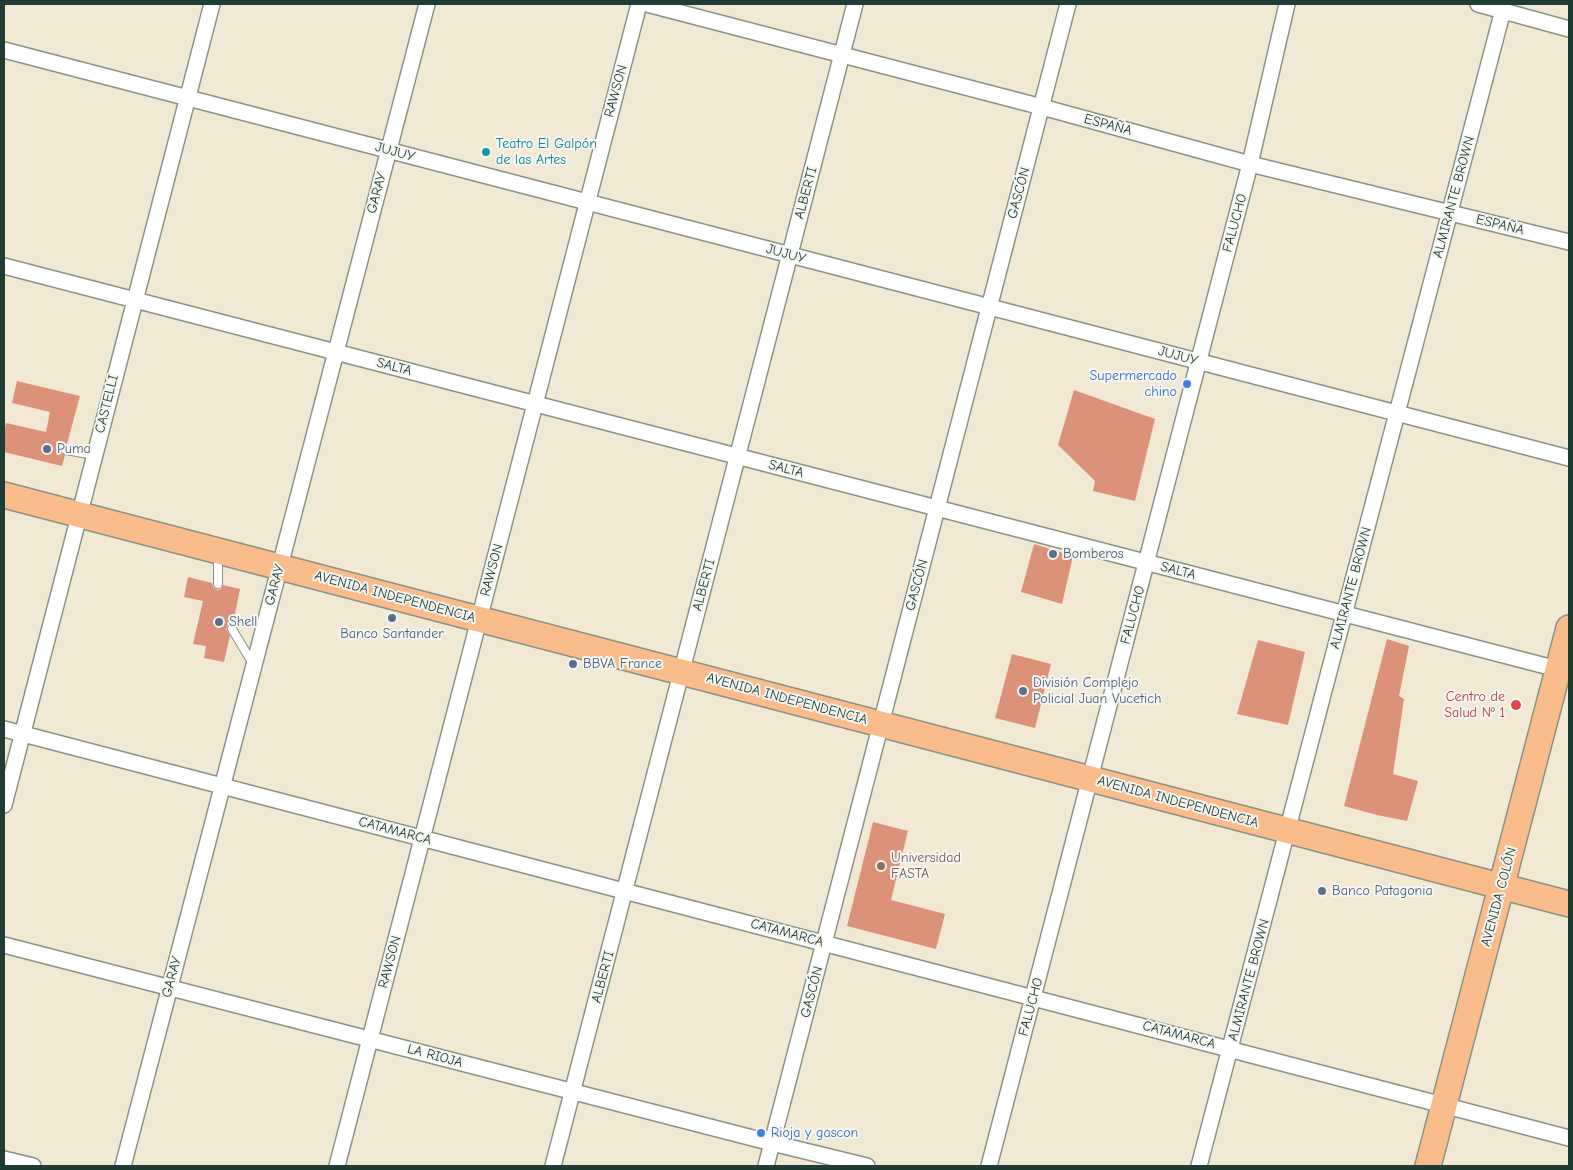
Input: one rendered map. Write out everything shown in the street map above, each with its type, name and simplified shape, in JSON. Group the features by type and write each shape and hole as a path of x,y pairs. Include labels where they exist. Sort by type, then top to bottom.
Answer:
{"main road":[{"name":"AVENIDA INDEPENDENCIA","path":"4,495 1569,904"},
{"name":"AVENIDA COLÓN","path":"1428,1166 1502,886 1564,671 1569,628"}],"street":[{"name":"CASTELLI","path":"4,805 212,4"},
{"name":"GARAY","path":"123,1166 426,4"},
{"name":"RAWSON","path":"337,1166 639,4"},
{"name":"ESPAÑA","path":"647,4 1042,107 1250,164 1569,242"},
{"name":"ALBERTI","path":"554,1166 856,4"},
{"name":"GASCÓN","path":"766,1166 1068,4"},
{"name":"FALUCHO","path":"989,1166 1250,164 1287,4"},
{"path":"1478,4 1569,29"},
{"name":"ALMIRANTE BROWN","path":"1199,1166 1503,10"},
{"name":"JUJUY","path":"4,50 1569,458"},
{"name":"SALTA","path":"4,266 1564,671"},
{"name":"CATAMARCA","path":"4,729 1231,1048 1569,1138"},
{"name":"LA RIOJA","path":"4,945 867,1166"},
{"path":"4,1159 33,1166"}],"lane":[{"path":"66,450 94,455"},
{"path":"218,551 218,584"},
{"path":"232,629 254,666"}],"building":[{"path":"17,381 80,396 67,444 61,449 61,452 65,455 62,466 4,452 6,423 46,432 50,412 12,403"},
{"path":"1074,390 1155,419 1135,501 1093,491 1095,481 1058,445"},
{"path":"1034,544 1073,556 1062,604 1021,592"},
{"path":"188,577 212,583 213,587 218,590 223,585 240,589 233,624 229,624 226,629 230,636 224,662 204,658 206,646 193,644 203,601 184,597"},
{"path":"1387,639 1409,646 1399,696 1404,699 1393,774 1418,781 1407,821 1344,806"},
{"path":"1258,640 1305,652 1288,725 1237,714"},
{"name":"División Complejo Policial Juan Vucetich","path":"1012,654 1051,664 1035,728 995,718"},
{"name":"Universidad FASTA","path":"873,822 908,831 891,900 945,914 936,949 847,926"}],"place":[{"name":"Teatro El Galpón de las Artes","path":"486,152"},
{"name":"Supermercado chino","path":"1187,384"},
{"name":"Puma","path":"47,449"},
{"name":"Bomberos","path":"1053,554"},
{"name":"Banco Santander","path":"392,618"},
{"name":"Shell","path":"219,622"},
{"name":"BBVA France","path":"573,664"},
{"name":"División Complejo Policial Juan Vucetich","path":"1023,691"},
{"name":"Centro de Salud Nº 1","path":"1516,705"},
{"name":"Universidad FASTA","path":"881,866"},
{"name":"Banco Patagonia","path":"1322,891"},
{"name":"Rioja y gascon","path":"761,1133"}]}
